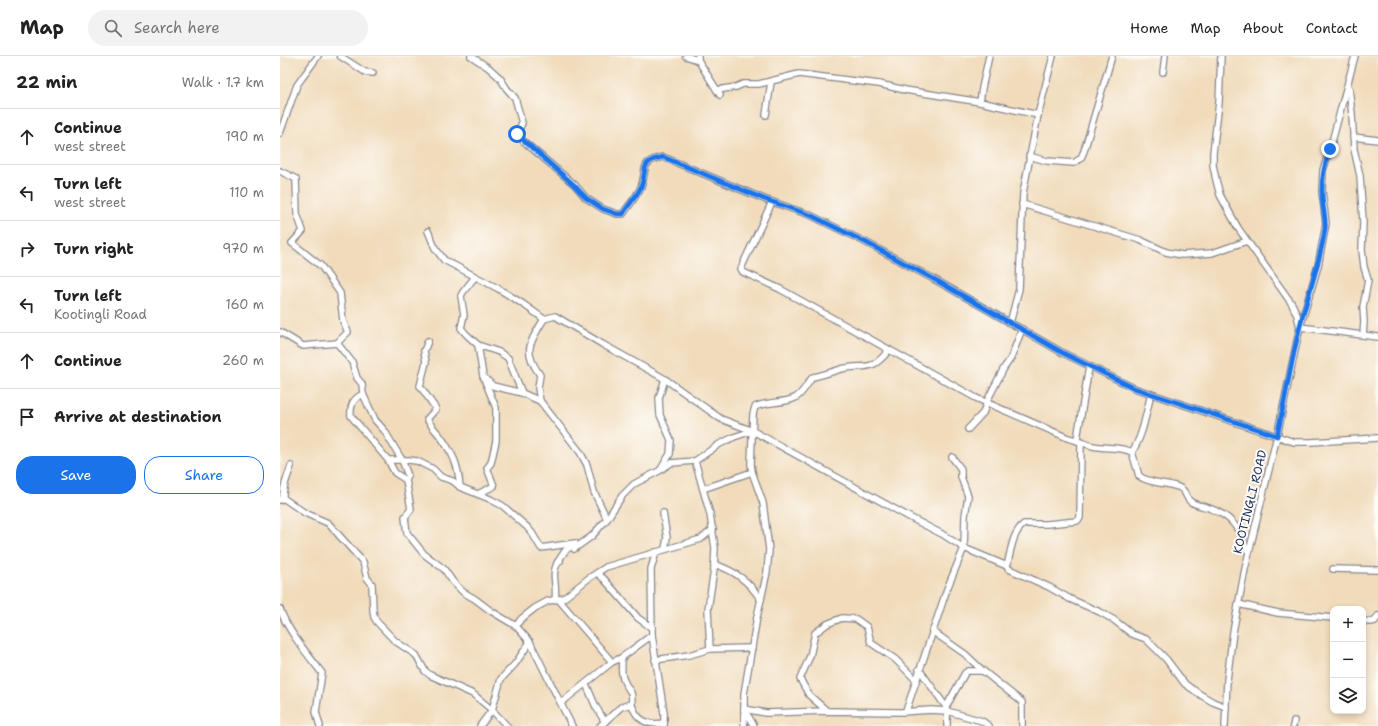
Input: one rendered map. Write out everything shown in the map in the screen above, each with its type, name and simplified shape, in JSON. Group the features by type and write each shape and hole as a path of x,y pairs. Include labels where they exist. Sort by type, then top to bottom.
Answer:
{"street":[{"path":"280,133 297,85 318,56"},
{"path":"340,56 365,72 373,73"},
{"path":"471,56 489,68 500,78 515,98 522,123 517,134 574,185 586,198 603,209 617,214 623,214 641,186 644,167 654,159 663,157 772,202 810,215 865,242 939,282 1089,367 1134,388 1294,442 1378,438"},
{"path":"686,56 698,58 718,92 736,88 743,84 771,82 799,74 879,84 905,90 980,102 1038,115"},
{"path":"980,102 989,56"},
{"path":"1010,323 1019,289 1023,193 1029,156 1053,56"},
{"path":"1029,156 1074,163 1081,158 1112,56"},
{"path":"1163,72 1165,56"},
{"name":"KOOTINGLI ROAD","path":"1221,56 1219,102 1214,141 1213,165 1220,194 1247,241 1292,304 1300,327 1277,436 1249,551 1238,604 1230,656 1225,726"},
{"path":"1355,56 1323,170 1322,191 1326,223 1318,266 1300,327 1378,337"},
{"path":"766,115 771,82"},
{"path":"1348,84 1352,114 1354,149 1360,176 1363,222 1362,250 1364,267 1368,280 1363,307 1363,335"},
{"path":"1353,137 1378,140"},
{"path":"280,171 296,179 297,214 303,231 292,243 321,266 340,293 343,321 348,332 337,343 303,346 280,332"},
{"path":"772,202 743,264 741,269 744,272 780,290 987,404 1068,438 1094,446 1132,452"},
{"path":"1022,204 1140,240 1166,252 1182,255 1212,253 1247,241"},
{"path":"428,231 435,248 442,258 499,289 544,319"},
{"path":"475,277 461,296 464,315 460,325 462,330 478,345 499,352 508,358 522,393"},
{"path":"540,401 538,388 540,375 532,364 529,352 532,340 544,319 555,316 665,379 721,419 753,430 942,534 964,548 1007,566 1009,569 1049,587 1114,620 1132,634 1146,639 1166,659 1185,684 1200,695 1226,707"},
{"path":"968,429 983,413 1004,368 1011,358 1022,329"},
{"path":"428,341 424,351 426,364 420,386 436,410 427,419 457,463 460,487"},
{"path":"337,343 352,362 357,378 362,384 362,394 375,420 384,430 402,460 408,476 406,480 411,510 405,517 407,534 424,554 444,569 462,592 516,626 530,642 572,726"},
{"path":"478,345 483,376 496,408 496,441 491,463 487,468 494,486 478,494"},
{"path":"744,726 743,698 769,559 769,539 763,503 752,472 753,414 755,407 795,398 801,393 814,376 832,373 842,369 871,366 881,360 889,350"},
{"path":"1007,566 1015,536 1019,528 1024,524 1047,524 1077,521 1080,518 1079,441 1089,367"},
{"path":"483,376 493,386 522,393 540,401 580,452 586,465 594,492 607,519"},
{"path":"659,471 670,454 671,440 660,415 659,398 665,379"},
{"path":"362,394 355,398 350,409 351,416 388,460 395,473 406,480"},
{"path":"1151,394 1144,422 1132,452 1139,476 1148,480 1182,488 1186,493 1188,500 1225,516 1235,525 1241,534 1246,549 1249,551"},
{"path":"557,564 592,536 607,519 622,496 634,484 671,463 694,461 723,443 753,430"},
{"path":"906,711 932,631 955,567 964,548 965,516 968,496 961,477 961,470 952,457"},
{"path":"388,460 417,461 431,467 441,477 452,481 460,487 503,506 527,527 541,548 575,543 565,552 554,570 557,600 612,662"},
{"path":"694,461 710,514 715,548 708,609 710,650"},
{"path":"291,466 282,490 282,499 305,513 328,524 363,562 367,578 372,584 372,610 376,622 395,641 416,655 425,671 430,675 473,694 492,710 507,726"},
{"path":"703,489 752,472"},
{"path":"663,513 667,538 665,549"},
{"path":"516,626 521,619 535,608 544,603 564,598 596,573 610,565 702,540 713,529"},
{"path":"620,658 623,663 623,680 632,695 631,704 636,713 644,722 651,724 664,724 664,713 652,635 651,570 656,552"},
{"path":"714,564 726,568 741,576 754,589 761,600"},
{"path":"1333,569 1378,570"},
{"path":"596,573 604,579 638,618 652,628"},
{"path":"1238,604 1278,613 1330,618"},
{"path":"280,609 282,615 304,649 322,673 316,712 320,726"},
{"path":"1366,621 1375,621 1378,616"},
{"path":"827,711 809,695 800,679 810,656 815,633 827,624 842,618 856,619 867,627 872,642 896,659 916,680"},
{"path":"932,631 966,654 983,671 1022,702 1022,726"},
{"path":"561,703 612,662 652,635"},
{"path":"480,726 492,710 501,679 515,664 530,642"},
{"path":"655,660 710,650 752,648"},
{"path":"920,669 947,709"},
{"path":"946,726 947,709 965,673 968,671 983,671"},
{"path":"586,684 596,707 605,722"},
{"path":"600,726 621,707 631,704"},
{"path":"744,709 766,713 827,711 901,712 947,709 982,721 989,726"},
{"path":"744,709 754,726"}],"route":[{"path":"517,134 574,185 586,198 603,209 617,214 623,214 641,186 644,167 654,159 663,157 764,199 810,215 865,242 939,282 1089,367 1134,388 1277,436 1300,327 1318,266 1325,229 1326,223 1323,206 1322,182 1323,170 1330,149"}]}
